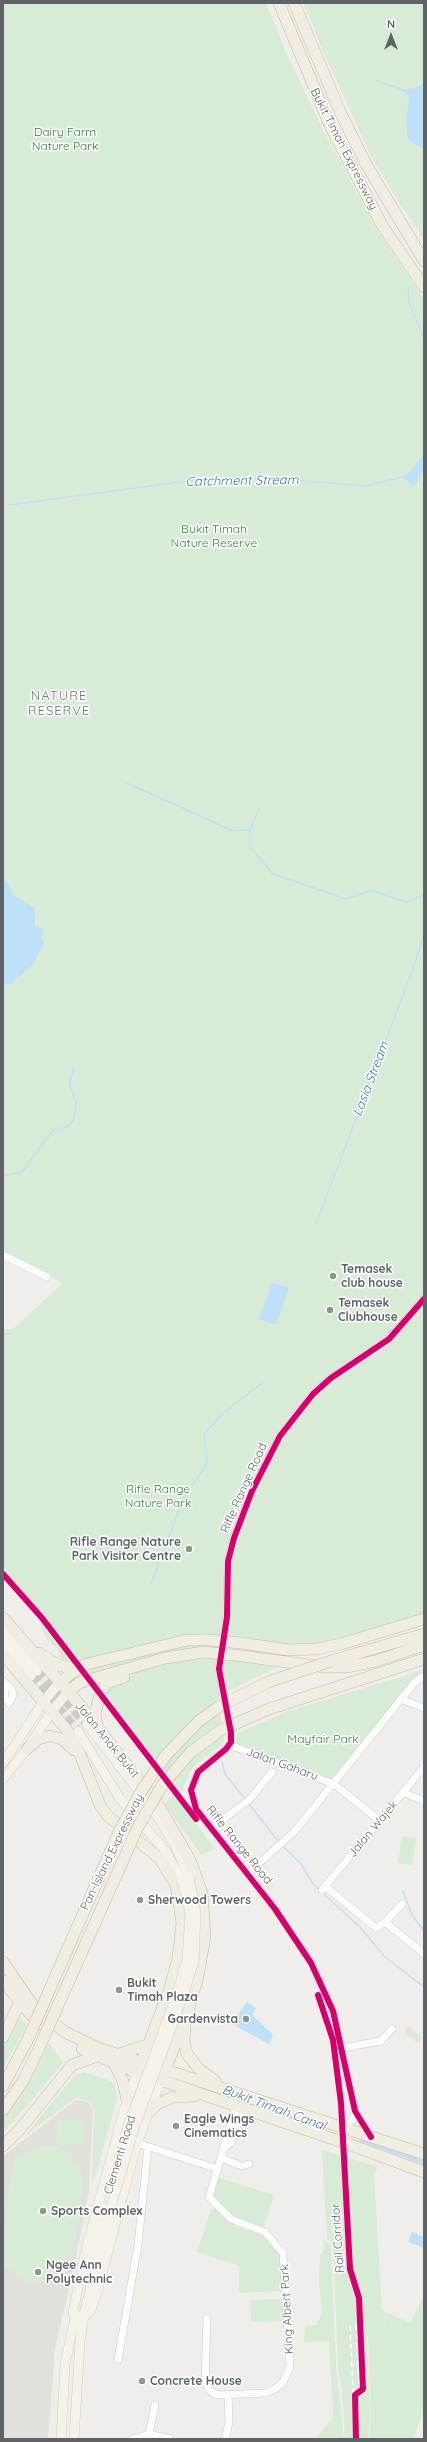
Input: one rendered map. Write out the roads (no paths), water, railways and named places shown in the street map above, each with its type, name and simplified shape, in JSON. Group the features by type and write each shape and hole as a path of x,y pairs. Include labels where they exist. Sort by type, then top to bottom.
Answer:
{"highway":[{"name":"Bukit Timah Expressway","path":"279,3 331,128 382,225 424,287"},
{"name":"Bukit Timah Expressway","path":"294,3 342,116 366,164 424,261"},
{"path":"300,3 305,28"},
{"name":"Jalan Anak Bukit","path":"3,1618 68,1692 92,1726 159,1806 190,1860 202,1893 205,1937 198,1976 181,2029 153,2068"},
{"path":"59,1683 77,1669 95,1662 187,1640 241,1643 281,1649 317,1648 340,1644 424,1619"},
{"name":"Pan-Island Expressway","path":"3,2086 27,2041 119,1832 142,1790 172,1748 208,1714 250,1690 288,1674 424,1634"},
{"path":"26,1643 58,1665 77,1669"},
{"path":"68,1692 79,1683 104,1680 152,1667 165,1658 204,1652 317,1666 347,1667 376,1661 424,1645"},
{"name":"Jalan Anak Bukit","path":"3,1654 67,1730 82,1757 100,1805 108,1816 160,1858 176,1885 181,1914 181,1942 170,1991 150,2044 153,2068"},
{"name":"Pan-Island Expressway","path":"3,2110 23,2081 39,2048 138,1827 163,1784 191,1752 221,1730 269,1709 424,1659"},
{"path":"92,1726 97,1702 104,1680"},
{"path":"27,1749 42,1738 57,1737 66,1741 82,1757"},
{"path":"3,1962 32,2004 45,2017 68,2034 115,2059 124,2081 127,2100"},
{"path":"3,1981 31,2015 52,2033 97,2056 153,2068 230,2091 424,2154"},
{"path":"3,2037 20,2002"},
{"path":"187,2014 184,2040 187,2054 209,2078 230,2091"},
{"path":"157,2024 169,2031 181,2029"},
{"path":"115,2059 150,2044"},
{"path":"3,2146 21,2128 72,2065 78,2061 97,2056"},
{"path":"153,2068 204,2096 348,2144 424,2172"},
{"path":"145,2120 157,2104 173,2097 204,2096"},
{"path":"409,2167 424,2178"}],"main road":[{"path":"3,1631 34,1673 3,1643"},
{"path":"3,1763 44,1701 59,1683"},
{"path":"3,1779 27,1749 52,1711 68,1692"},
{"name":"Jalan Anak Bukit","path":"92,1726 152,1808 175,1845 196,1913 194,1961 153,2068"},
{"name":"Jalan Anak Bukit","path":"78,1731 120,1797 167,1853 185,1879"},
{"name":"Clementi Road","path":"74,2320 73,2312 87,2245 127,2100 153,2068"},
{"name":"Clementi Road","path":"84,2316 91,2310 97,2292 137,2144 145,2120 153,2068"},
{"name":"Clementi Road","path":"61,2439 65,2364 74,2320 108,2207 153,2068"},
{"path":"120,2126 125,2119 129,2117 145,2120"},
{"name":"Clementi Road","path":"74,2439 77,2361 84,2316 108,2207"}],"street":[{"path":"3,1255 47,1277"},
{"path":"3,1258 13,1261"},
{"name":"Rifle Range Road","path":"371,2137 355,2111 333,2011 311,1963 248,1873 193,1803 192,1784 203,1767 230,1745 231,1733 219,1669 227,1617 228,1561 234,1538 252,1491 280,1436 313,1394 331,1378 389,1339 424,1299"},
{"path":"248,1873 286,1841 403,1700 415,1682 424,1676"},
{"path":"403,1700 424,1708"},
{"name":"Jalan Gaharu","path":"230,1745 334,1784 380,1821"},
{"name":"Jalan Wajek","path":"385,1922 379,1927 373,1926 323,1888 404,1793 424,1767"},
{"path":"212,1828 250,1799 272,1772"},
{"path":"404,1793 424,1801"},
{"path":"402,1904 385,1922 424,1954"},
{"path":"342,2048 381,2040 392,2029"},
{"name":"King Albert Park","path":"207,2318 205,2383 209,2390 218,2394 271,2391 287,2377 290,2366 284,2257 268,2235 231,2219 209,2197 224,2148 239,2108"},
{"path":"345,2128 354,2119 355,2111"},
{"path":"137,2144 218,2169"},
{"path":"118,2360 138,2245 148,2147"},
{"path":"221,2158 242,2166 249,2164"},
{"path":"225,2439 229,2422 228,2394"},
{"path":"149,2434 155,2405"},
{"path":"133,2439 149,2434 170,2439"}],"water":[{"path":"424,83 424,149 408,140 406,122 409,96 400,90 416,88"},
{"path":"424,453 424,470 414,486 402,477 412,470"},
{"path":"3,880 7,882 13,895 35,908 35,926 43,929 41,938 44,944 31,967 10,984 3,984"},
{"path":"272,1282 289,1288 276,1325 259,1319"},
{"name":"Gardenvista","path":"247,2002 256,2008 252,2015 273,2035 269,2044 232,2024"},
{"path":"412,2232 424,2237 424,2248 408,2242"}],"waterway":[{"path":"375,80 401,89"},
{"path":"408,286 409,303 424,338"},
{"name":"Catchment Stream","path":"9,505 195,480 284,479 365,486 402,477"},
{"name":"Lasia Stream","path":"127,783 171,803"},
{"name":"Lasia Stream","path":"172,803 233,831 250,830 250,847 273,874 346,899 371,890 406,902 424,895"},
{"path":"250,830 259,809"},
{"name":"Lasia Stream","path":"316,1224 414,966 424,934"},
{"path":"3,1176 22,1172 53,1130 68,1127 74,1119 76,1104 70,1085 73,1068"},
{"path":"420,1299 424,1293"},
{"path":"388,1332 399,1323"},
{"path":"3,1335 11,1333"},
{"name":"Lasia Stream","path":"151,1584 182,1502 207,1463 204,1434 223,1413 262,1383"},
{"path":"222,1762 225,1774 246,1800"},
{"path":"248,1803 279,1842"},
{"path":"282,1845 302,1865 313,1884 360,1927 384,1956 424,1987"},
{"path":"403,1891 412,1915 424,1931"},
{"name":"Bukit Timah Canal","path":"361,2139 424,2162"}],"tunnel":[{"path":"37,1671 87,1724"},
{"path":"31,1676 78,1731"}],"railway":[{"path":"356,2325 359,2384"},
{"path":"350,2326 355,2429"}],"place":[{"name":"Temasek club house","path":"333,1276"},
{"name":"Temasek Clubhouse","path":"330,1310"},
{"name":"Rifle Range Nature Park Visitor Centre","path":"189,1549"},
{"name":"Sherwood Towers","path":"140,1900"},
{"name":"Bukit Timah Plaza","path":"119,1990"},
{"name":"Gardenvista","path":"246,2019"},
{"name":"Eagle Wings Cinematics","path":"176,2126"},
{"name":"Sports Complex","path":"43,2211"},
{"name":"Ngee Ann Polytechnic","path":"38,2272"},
{"name":"Concrete House","path":"142,2381"}],"district":[{"name":"NATURE RESERVE","path":"59,704"}],"park label":[{"name":"Dairy Farm Nature Park","path":"65,139"},
{"name":"Bukit Timah Nature Reserve","path":"214,536"},
{"name":"Rifle Range Nature Park","path":"158,1496"},
{"name":"Mayfair Park","path":"323,1739"}]}
